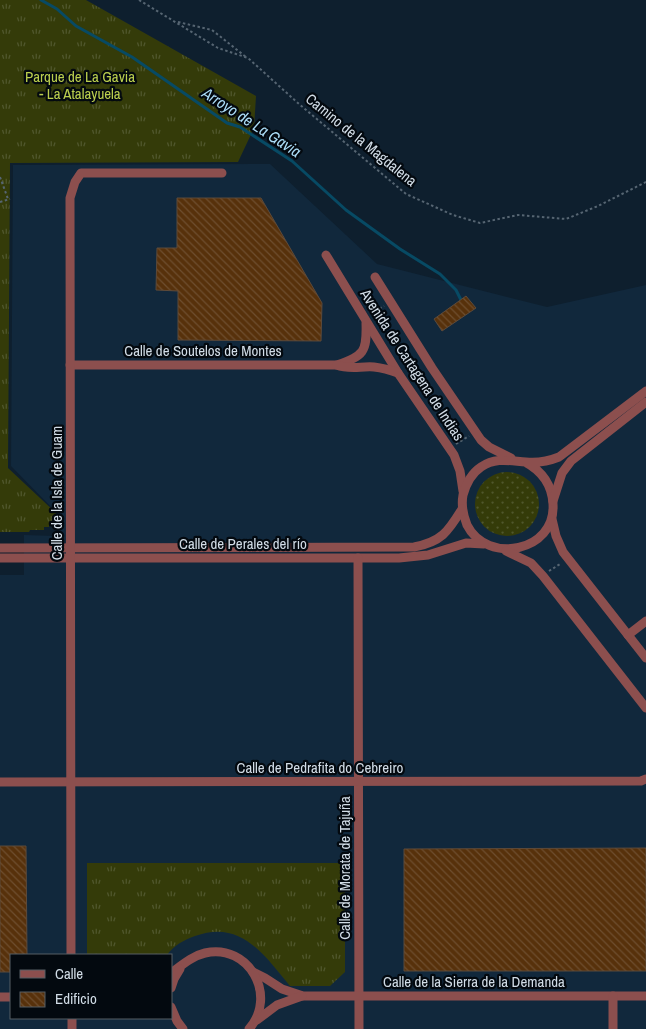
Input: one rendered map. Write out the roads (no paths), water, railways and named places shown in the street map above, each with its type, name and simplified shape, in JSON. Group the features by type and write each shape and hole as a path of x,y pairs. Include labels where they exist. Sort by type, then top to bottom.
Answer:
{"street":[{"name":"Calle de la Isla de Guam","path":"71,954 70,198 75,182 81,173 222,173"},
{"name":"Avenida de Cartagena de Indias","path":"326,255 369,319 398,373 458,462 464,494"},
{"name":"Avenida de Cartagena de Indias","path":"376,277 432,368 481,440 489,447 516,460"},
{"name":"Calle de Soutelos de Montes","path":"70,365 336,365 350,361 360,355 367,338 369,319"},
{"name":"Calle de Soutelos de Montes","path":"336,365 345,368 380,368 398,373"},
{"path":"646,391 559,457 546,461 502,460 489,462 480,467 470,479 464,494 462,509 469,529 476,538 484,544 504,550 531,563 646,708"},
{"path":"646,402 571,461 562,473 553,501 552,519 556,536 563,552 646,658"},
{"path":"526,462 536,468 544,477 550,488 553,501"},
{"name":"Calle de Perales del río","path":"0,558 71,553 414,547 430,544 437,540 448,530 462,509"},
{"path":"504,550 516,549 533,542 544,532 552,519"},
{"name":"Calle de Perales del río","path":"0,548 71,553 358,558 411,557 428,555 466,544 484,544"},
{"name":"Calle de Morata de Tajuña","path":"358,558 359,1029"},
{"path":"628,635 646,621"},
{"name":"Calle de Pedrafita do Cebreiro","path":"0,782 644,781"},
{"name":"Calle de la Sierra de la Demanda","path":"183,964 203,953 228,953 242,960 253,972 282,990 303,996 646,996"},
{"path":"172,972 183,964"},
{"path":"172,985 183,964"},
{"path":"253,972 259,984 262,997 256,1021"},
{"name":"Calle de la Sierra de la Demanda","path":"249,1029 256,1021 277,1005 303,996"},
{"path":"613,996 614,1029"},
{"path":"174,1019 183,1029"}],"waterway":[{"name":"Arroyo de La Gavia","path":"41,0 57,9 76,26 132,57 227,123 240,127 292,161 346,210 400,249 440,274 456,290 461,300"}],"park label":[{"name":"Parque de La Gavia - La Atalayuela","path":"80,86"}]}
